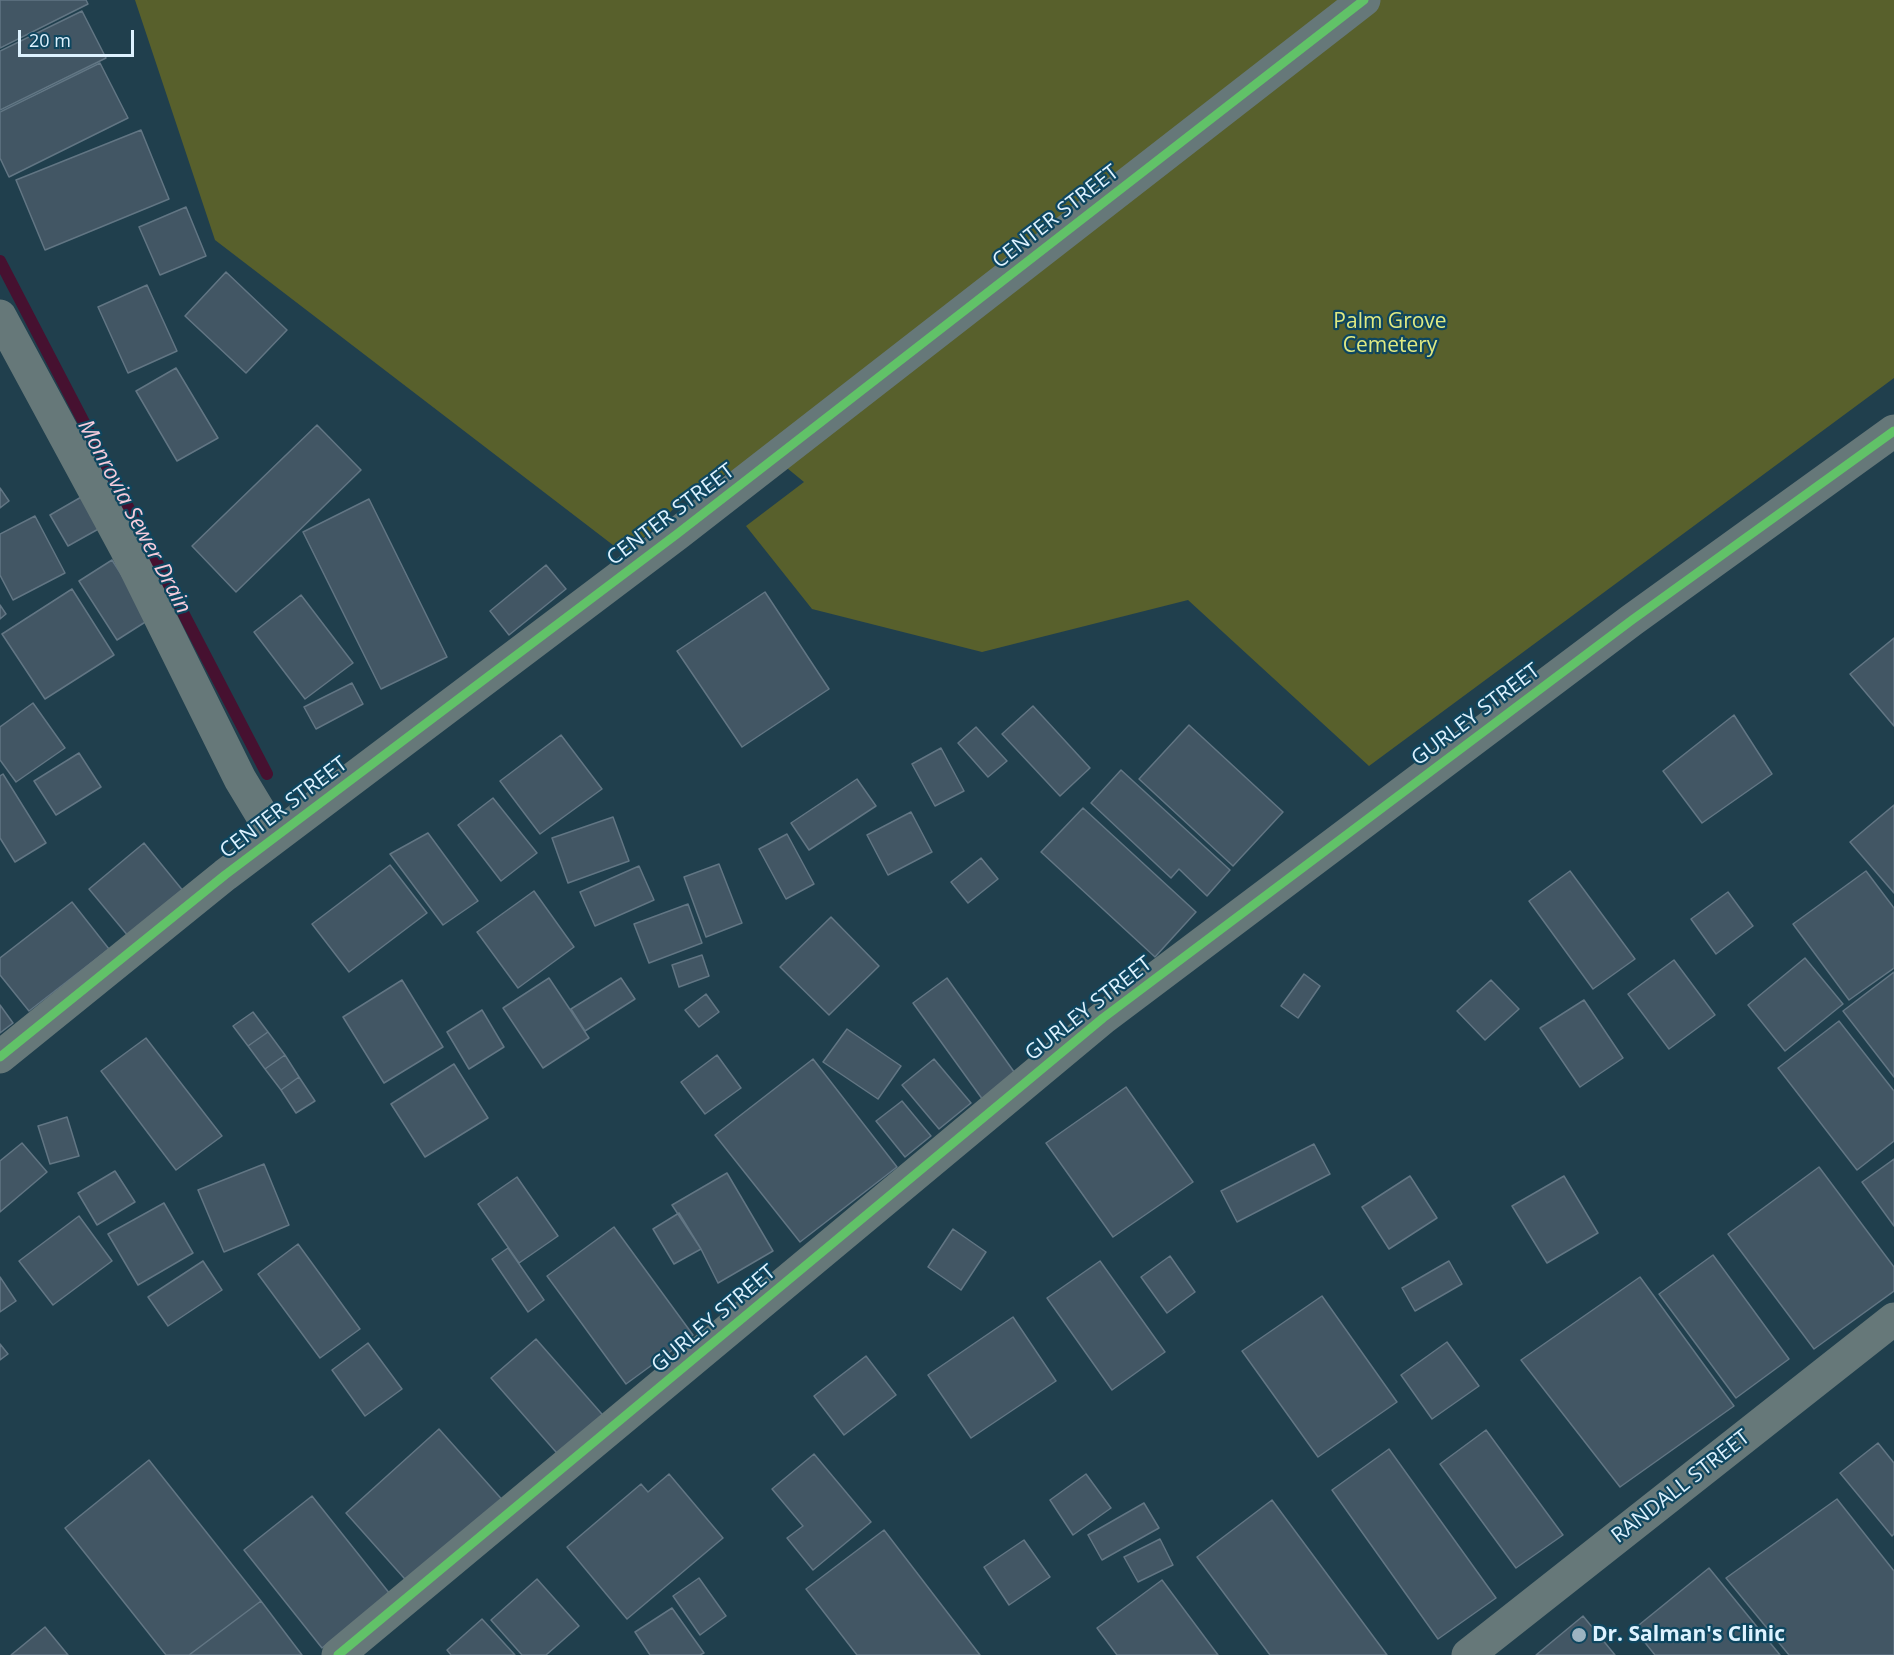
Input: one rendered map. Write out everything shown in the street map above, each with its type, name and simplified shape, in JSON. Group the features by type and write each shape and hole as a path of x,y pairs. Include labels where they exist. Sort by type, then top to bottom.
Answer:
{"street":[{"name":"CENTER STREET","path":"0,1057 275,837 677,534 1364,0"},
{"path":"0,316 126,549 240,779 275,837"},
{"name":"GURLEY STREET","path":"338,1655 1103,1018 1632,620 1894,431"},
{"name":"RANDALL STREET","path":"1468,1655 1894,1319"}],"green space":[{"name":"Palm Grove Cemetery","path":"135,0 1894,0 1894,378 1369,766 1188,600 982,652 812,609 746,526 804,482 776,459 701,482 626,555 215,240"}],"building":[{"path":"0,0 86,0 88,4 0,48"},
{"path":"82,11 106,58 0,110 0,51"},
{"path":"100,63 128,118 9,177 0,158 0,112"},
{"path":"141,130 169,199 45,250 16,180"},
{"path":"186,207 206,256 160,275 139,227"},
{"path":"226,272 287,330 246,373 185,316"},
{"path":"147,285 177,351 128,373 98,307"},
{"path":"176,368 218,438 177,461 136,391"},
{"path":"317,425 361,470 236,592 192,546"},
{"path":"0,488 9,501 0,508"},
{"path":"83,496 102,527 68,546 50,515"},
{"path":"369,499 447,657 381,689 303,532"},
{"path":"35,516 65,573 13,600 0,575 0,534"},
{"path":"112,560 150,619 117,640 79,581"},
{"path":"546,565 566,589 509,635 490,611"},
{"path":"72,589 114,655 45,699 2,634"},
{"path":"765,592 829,689 742,747 677,651"},
{"path":"301,595 353,663 305,699 254,632"},
{"path":"0,605 6,614 0,619"},
{"path":"1894,638 1894,726 1850,674"},
{"path":"352,683 363,704 316,729 304,707"},
{"path":"33,703 65,748 16,782 0,760 0,727"},
{"path":"1033,706 1090,768 1060,796 1002,734"},
{"path":"1734,715 1772,774 1702,823 1663,771"},
{"path":"1189,725 1283,812 1233,866 1139,779"},
{"path":"976,727 1007,761 988,777 958,743"},
{"path":"561,735 602,789 540,834 500,781"},
{"path":"941,748 964,791 935,806 912,764"},
{"path":"79,753 101,787 56,815 34,781"},
{"path":"1121,770 1230,870 1207,896 1179,869 1171,878 1091,803"},
{"path":"3,774 46,843 15,862 0,838 0,776"},
{"path":"857,779 876,806 809,850 791,823"},
{"path":"493,798 537,853 501,881 458,825"},
{"path":"1894,805 1894,893 1850,842"},
{"path":"1083,808 1196,912 1155,957 1041,852"},
{"path":"911,812 932,852 888,875 867,835"},
{"path":"613,817 629,861 568,883 552,838"},
{"path":"428,833 478,901 443,925 390,854"},
{"path":"787,834 814,884 786,899 759,849"},
{"path":"144,843 184,892 129,937 89,889"},
{"path":"981,858 998,879 968,903 951,882"},
{"path":"719,864 742,923 706,937 684,877"},
{"path":"390,865 427,913 349,972 312,924"},
{"path":"639,866 654,900 595,926 580,892"},
{"path":"1570,871 1635,959 1593,989 1529,901"},
{"path":"1866,871 1894,908 1894,968 1849,1000 1793,924"},
{"path":"534,891 574,947 518,988 477,932"},
{"path":"1728,892 1753,926 1716,954 1691,919"},
{"path":"72,902 109,949 29,1011 0,975 0,958"},
{"path":"688,904 702,943 649,963 634,924"},
{"path":"831,917 879,966 829,1015 780,967"},
{"path":"702,955 709,976 679,987 672,965"},
{"path":"1805,958 1843,1004 1785,1051 1748,1005"},
{"path":"1674,960 1715,1015 1669,1049 1628,994"},
{"path":"1894,972 1894,1077 1843,1011"},
{"path":"1304,974 1320,986 1298,1018 1281,1006"},
{"path":"549,978 589,1038 543,1068 503,1008"},
{"path":"621,978 635,999 585,1031 571,1009"},
{"path":"947,978 1017,1076 983,1100 913,1003"},
{"path":"402,980 443,1047 384,1083 343,1017"},
{"path":"1491,980 1519,1009 1485,1040 1457,1011"},
{"path":"706,994 719,1012 699,1027 685,1010"},
{"path":"1584,1000 1623,1058 1580,1087 1540,1028"},
{"path":"0,1005 13,1023 0,1033"},
{"path":"482,1010 504,1047 469,1069 447,1032"},
{"path":"253,1012 268,1032 248,1046 233,1026"},
{"path":"1839,1021 1894,1091 1894,1141 1857,1170 1778,1068"},
{"path":"847,1029 901,1066 878,1099 823,1062"},
{"path":"268,1032 285,1055 265,1069 248,1046"},
{"path":"146,1038 222,1136 176,1170 101,1071"},
{"path":"285,1055 299,1077 281,1090 265,1069"},
{"path":"717,1055 741,1088 705,1114 681,1082"},
{"path":"813,1059 897,1167 800,1242 715,1135"},
{"path":"934,1059 971,1103 939,1129 902,1085"},
{"path":"454,1064 488,1118 425,1157 391,1104"},
{"path":"299,1077 315,1101 296,1113 281,1090"},
{"path":"1126,1087 1193,1182 1113,1237 1046,1143"},
{"path":"902,1101 931,1136 905,1157 876,1121"},
{"path":"67,1117 79,1156 50,1164 38,1126"},
{"path":"22,1143 47,1172 0,1212 0,1161"},
{"path":"1314,1144 1330,1174 1237,1222 1221,1191"},
{"path":"1894,1159 1894,1226 1862,1182"},
{"path":"264,1164 289,1225 224,1252 198,1190"},
{"path":"1819,1167 1894,1267 1894,1291 1814,1349 1728,1234"},
{"path":"115,1171 135,1202 97,1225 78,1193"},
{"path":"727,1173 773,1251 718,1283 701,1249 672,1205"},
{"path":"1410,1176 1437,1218 1389,1249 1362,1207"},
{"path":"1564,1176 1598,1233 1547,1263 1512,1206"},
{"path":"517,1177 558,1236 519,1263 478,1204"},
{"path":"164,1203 193,1253 138,1285 108,1234"},
{"path":"679,1213 701,1249 674,1264 653,1229"},
{"path":"79,1216 112,1261 53,1305 19,1261"},
{"path":"614,1227 693,1335 626,1384 547,1276"},
{"path":"953,1229 986,1252 961,1290 928,1267"},
{"path":"298,1244 360,1329 320,1358 258,1274"},
{"path":"508,1248 544,1300 528,1312 492,1259"},
{"path":"1713,1255 1789,1359 1736,1398 1659,1294"},
{"path":"1170,1256 1195,1292 1167,1313 1141,1277"},
{"path":"203,1261 222,1290 168,1326 148,1297"},
{"path":"1100,1261 1165,1352 1112,1390 1047,1298"},
{"path":"1449,1261 1462,1284 1415,1311 1402,1288"},
{"path":"0,1277 16,1301 0,1312"},
{"path":"1640,1277 1734,1406 1620,1487 1521,1360"},
{"path":"1322,1296 1397,1402 1318,1457 1242,1351"},
{"path":"1013,1317 1056,1381 971,1438 928,1375"},
{"path":"536,1339 608,1421 563,1460 491,1378"},
{"path":"1447,1342 1479,1386 1432,1419 1401,1375"},
{"path":"368,1343 402,1389 365,1416 332,1370"},
{"path":"0,1344 8,1354 0,1360"},
{"path":"866,1356 896,1395 844,1435 814,1396"},
{"path":"439,1429 506,1504 412,1587 346,1513"},
{"path":"1486,1430 1563,1535 1516,1568 1440,1464"},
{"path":"1878,1443 1894,1463 1894,1534 1892,1536 1840,1473"},
{"path":"1389,1449 1496,1598 1438,1639 1332,1490"},
{"path":"814,1454 871,1522 813,1570 787,1538 803,1526 772,1489"},
{"path":"149,1460 261,1601 189,1655 166,1655 65,1528"},
{"path":"669,1474 723,1538 627,1619 567,1547 641,1484 648,1492"},
{"path":"1086,1474 1111,1508 1073,1535 1050,1500"},
{"path":"312,1496 390,1594 322,1648 244,1550"},
{"path":"1837,1499 1894,1571 1894,1655 1789,1655 1726,1578"},
{"path":"1272,1500 1387,1655 1270,1655 1197,1557"},
{"path":"1144,1503 1159,1528 1102,1560 1088,1535"},
{"path":"884,1530 980,1655 857,1655 806,1589"},
{"path":"1160,1539 1173,1565 1138,1582 1124,1557"},
{"path":"1024,1540 1050,1577 1009,1605 984,1567"},
{"path":"1709,1568 1780,1655 1655,1655 1634,1629"},
{"path":"699,1578 726,1616 700,1635 673,1596"},
{"path":"537,1579 579,1626 546,1655 522,1655 491,1620"},
{"path":"1162,1580 1218,1655 1117,1655 1097,1628"},
{"path":"261,1601 302,1655 189,1655"},
{"path":"672,1608 704,1653 700,1655 650,1655 635,1632"},
{"name":"Dr. Salman's Clinic","path":"1583,1616 1615,1655 1536,1655"},
{"path":"482,1619 515,1655 451,1655 447,1650"},
{"path":"45,1627 68,1655 11,1655"}],"waterway":[{"name":"Monrovia Sewer Drain","path":"0,261 267,774"}],"cycle path":[{"path":"0,1057 225,875 677,534 1364,0"},
{"path":"338,1655 1103,1018 1632,620 1894,431"}],"place":[{"name":"Dr. Salman's Clinic","path":"1579,1635"}]}
